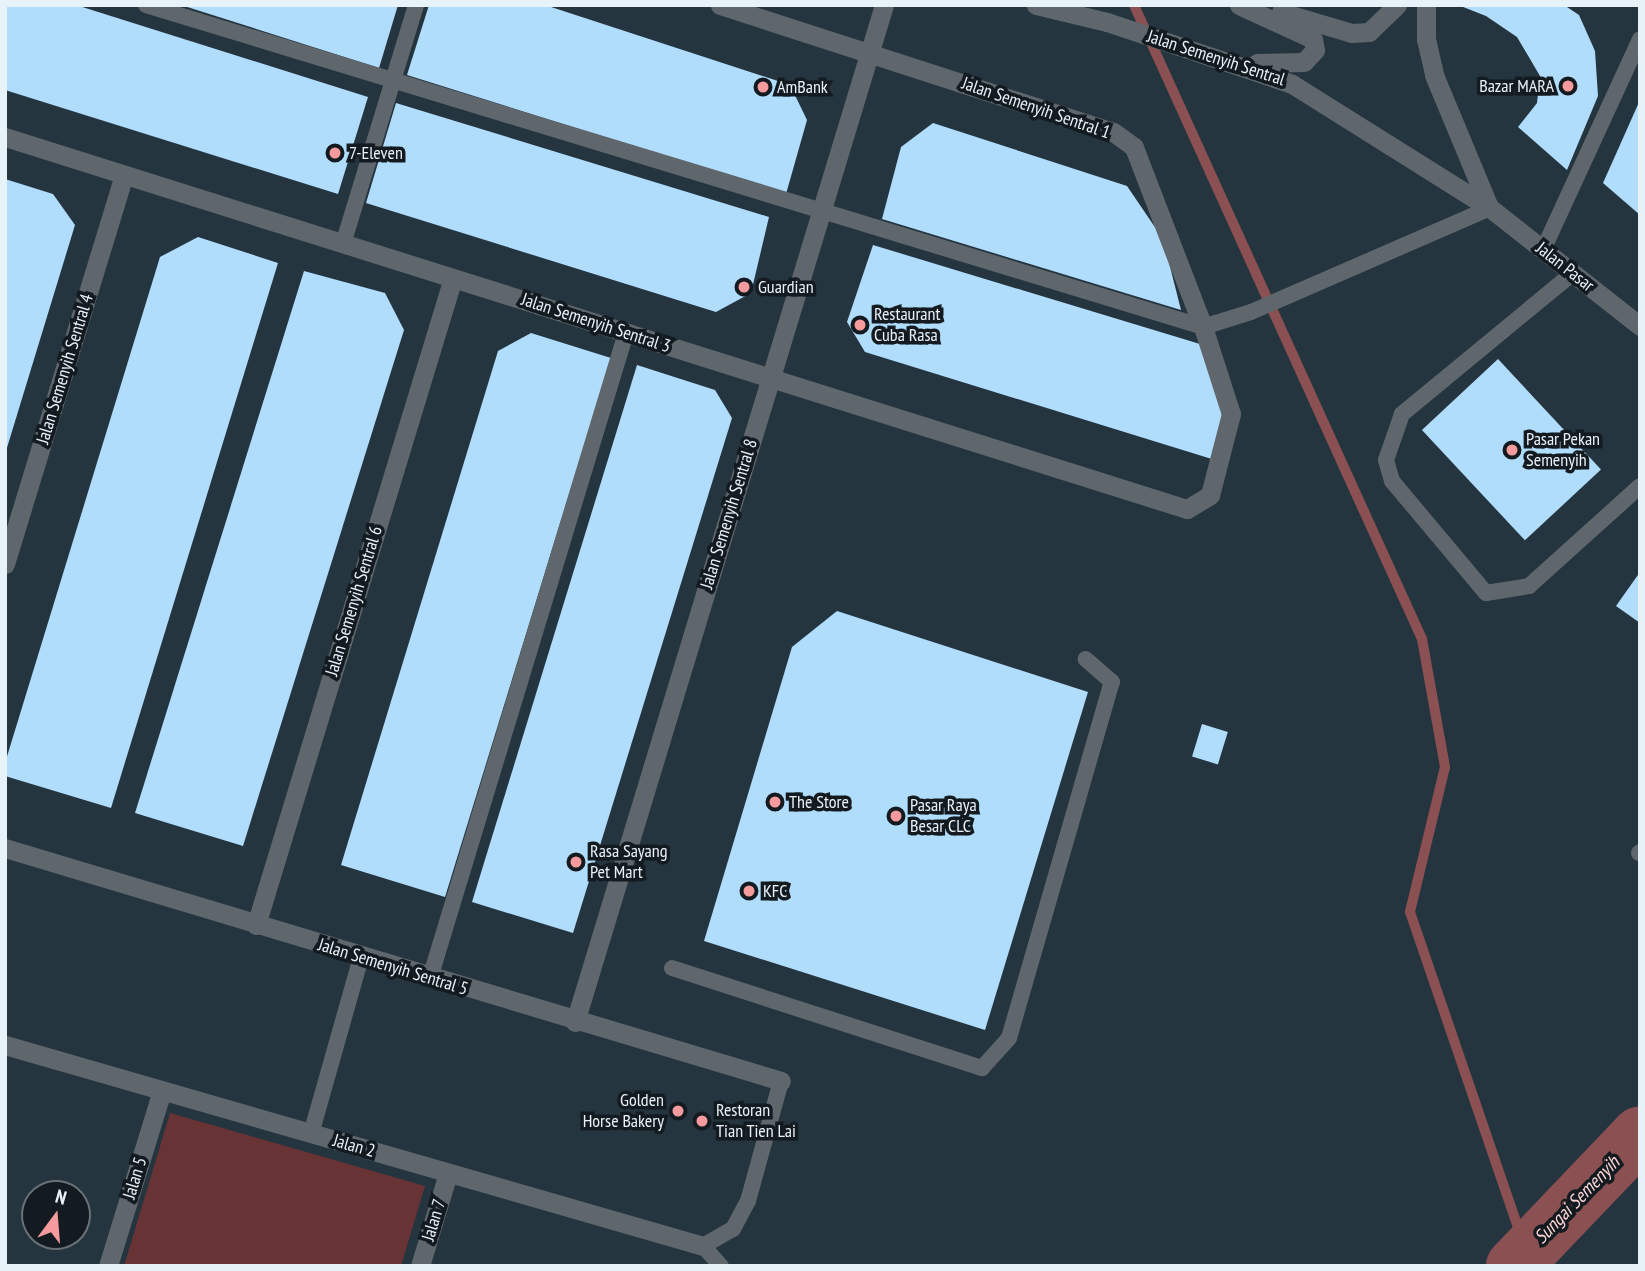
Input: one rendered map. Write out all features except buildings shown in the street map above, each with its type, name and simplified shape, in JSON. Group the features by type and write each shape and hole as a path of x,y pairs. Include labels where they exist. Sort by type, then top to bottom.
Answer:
{"street":[{"name":"Jalan Semenyih Sentral 1","path":"720,5 1113,132 1134,147 1203,327 1231,414 1210,495 1187,509"},
{"name":"Jalan Semenyih Sentral 8","path":"575,1022 884,5"},
{"name":"Jalan Semenyih Sentral","path":"1036,5 1107,22 1237,62 1304,90 1490,208"},
{"path":"1237,62 1291,65 1304,62 1315,50 1312,39 1239,5"},
{"path":"1260,5 1352,33 1370,32 1397,5"},
{"path":"1426,5 1426,39 1434,75 1490,208"},
{"name":"Jalan Semenyih Sentral 3","path":"5,137 1187,509"},
{"name":"Jalan Semenyih Sentral 4","path":"5,564 124,174"},
{"name":"Jalan Pasar","path":"1490,208 1640,326"},
{"name":"Jalan Semenyih Sentral 6","path":"256,925 453,278"},
{"name":"Jalan Semenyih Sentral 5","path":"5,848 575,1022 781,1081"},
{"name":"Jalan 2","path":"5,1045 703,1246"},
{"name":"Jalan 5","path":"108,1266 162,1091"},
{"name":"Jalan 7","path":"419,1266 448,1174"}],"lane":[{"path":"146,5 1203,327 1251,312 1490,208"},
{"path":"343,244 416,5"},
{"path":"1543,250 1640,39"},
{"path":"1573,273 1402,414 1386,460 1392,481 1486,593 1529,586 1640,486"},
{"path":"430,978 626,333"},
{"path":"671,968 982,1069 1009,1038 1112,682 1086,659"},
{"path":"311,1134 361,957"},
{"path":"720,1266 703,1246 733,1229 748,1201 781,1081"}],"shaded area":[{"path":"170,1113 425,1186 401,1266 124,1266"}],"waterway":[{"path":"1134,5 1422,639 1445,767 1410,912 1526,1251"},
{"name":"Sungai Semenyih","path":"1514,1266 1640,1134"}],"place":[{"name":"Bazar MARA","path":"1568,86"},
{"name":"AmBank","path":"763,87"},
{"name":"7-Eleven","path":"335,153"},
{"name":"Guardian","path":"744,287"},
{"name":"Restaurant Cuba Rasa","path":"860,325"},
{"name":"Pasar Pekan Semenyih","path":"1512,450"},
{"name":"The Store","path":"775,802"},
{"name":"Pasar Raya Besar CLC","path":"896,816"},
{"name":"Rasa Sayang Pet Mart","path":"576,862"},
{"name":"KFC","path":"749,891"},
{"name":"Golden Horse Bakery","path":"678,1111"},
{"name":"Restoran Tian Tien Lai","path":"702,1121"}]}
